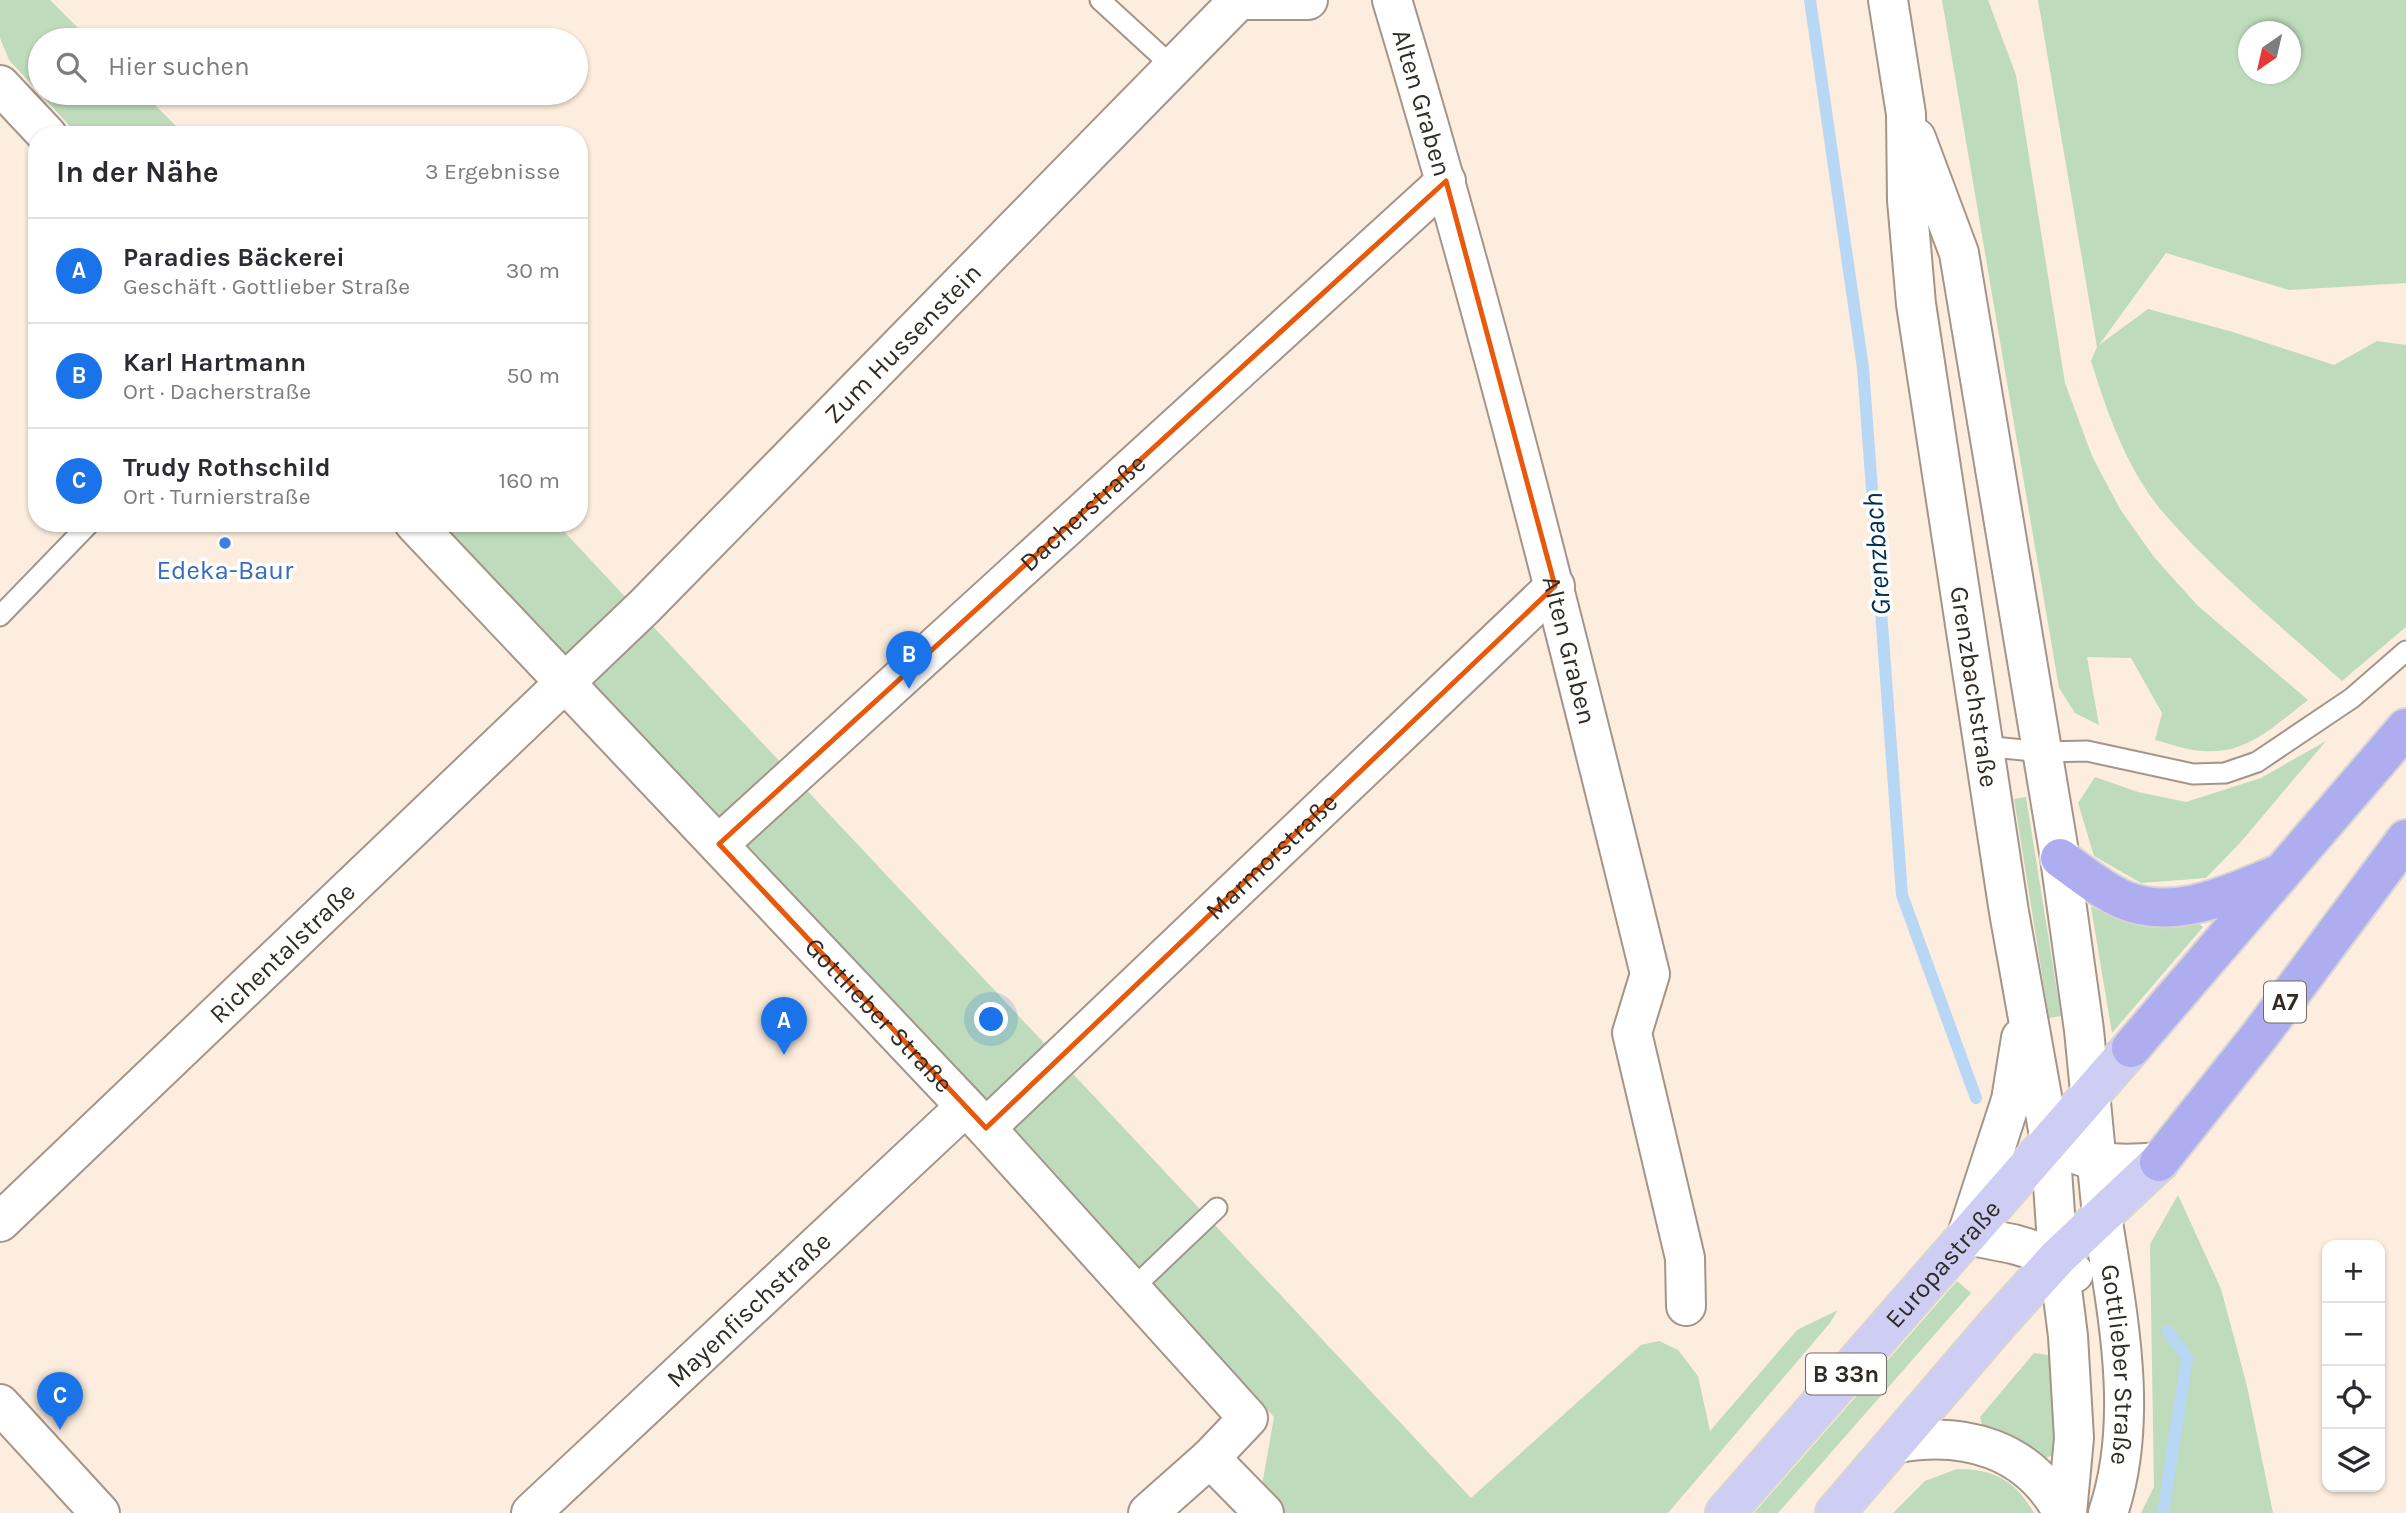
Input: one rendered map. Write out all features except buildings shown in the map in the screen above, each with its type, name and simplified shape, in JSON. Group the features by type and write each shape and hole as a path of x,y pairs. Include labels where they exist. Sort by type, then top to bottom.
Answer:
{"highway":[{"path":"2131,1048 2406,728"},
{"name":"A7","path":"2159,1162 2260,1035 2406,839"},
{"path":"2060,858 2099,886 2124,899 2160,907 2192,905 2281,873"}],"main road":[{"name":"Europastraße","path":"1725,1513 2131,1048"},
{"path":"1835,1513 2058,1257 2159,1162"}],"street":[{"name":"Zum Hussenstein","path":"565,683 669,582 1239,0"},
{"path":"1239,0 1308,0"},
{"name":"Alten Graben","path":"1392,0 1447,181 1555,586 1650,974 1632,1033 1685,1258 1686,1307"},
{"name":"Grenzbachstraße","path":"1888,0 1906,114 1907,200 1916,304 2022,994 2050,1141 2058,1257"},
{"path":"0,85 39,126"},
{"name":"Grenzbachstraße","path":"1906,114 1959,253 2060,858 2084,1030 2102,1216"},
{"name":"Dacherstraße","path":"719,844 1447,181"},
{"name":"Gottlieber Straße","path":"422,532 976,1117 1248,1418 1210,1458"},
{"name":"Marmorstraße","path":"976,1117 1555,586"},
{"name":"Richentalstraße","path":"0,1222 565,683"},
{"path":"2022,994 2020,1048 2011,1100 1967,1235 2058,1257 2118,1321"},
{"name":"Mayenfischstraße","path":"531,1513 976,1117"},
{"path":"2050,1141 2095,1162 2124,1165 2159,1162"},
{"name":"Gottlieber Straße","path":"2102,1216 2118,1321 2123,1399 2117,1489 2108,1513"},
{"name":"Gottlieber Straße","path":"2058,1257 2068,1336 2074,1438 2065,1513"},
{"path":"0,1404 100,1513"},
{"path":"1898,1443 1949,1438 1978,1443 2003,1454 2030,1472 2053,1494 2065,1513"},
{"path":"1148,1513 1210,1458 1264,1513"}],"lane":[{"path":"1100,0 1173,67"},
{"path":"0,616 81,532"},
{"path":"1984,746 2043,752 2087,751 2193,774 2225,772 2258,762 2352,698 2406,651"},
{"path":"1132,1289 1217,1208"}],"highlighted area":[{"path":"1446,181 1555,586 986,1128 719,844"}],"green space":[{"path":"0,0 50,0 78,28 28,28 28,81 9,60 0,38"},
{"path":"1942,0 1988,0 2016,75 2065,383 2092,456 2120,509 2154,557 2197,605 2308,700 2272,728 2247,743 2219,751 2203,751 2155,740 2162,713 2131,658 2087,657 2099,725 2075,713 2059,688"},
{"path":"2038,0 2406,0 2406,283 2289,290 2166,253 2099,345 2148,309 2233,332 2334,365 2377,341 2406,345 2406,627 2342,681 2211,563 2156,503 2131,464 2091,361 2097,347"},
{"path":"50,105 155,105 176,126 70,126"},
{"path":"449,532 564,532 1471,1498 1641,1345 1659,1341 1678,1350 1698,1376 1710,1431 1797,1330 1838,1310 1830,1323 1668,1513 1282,1513 1261,1491 1274,1417"},
{"path":"2326,741 2240,843 2206,878 2141,883 2094,856 2078,803 2095,777 2138,792 2186,802 2261,778"},
{"path":"2026,797 2061,1016 2049,1018 2014,799"},
{"path":"2097,906 2172,926 2198,923 2203,927 2112,1033 2091,907"},
{"path":"2178,1195 2221,1289 2247,1386 2273,1513 2141,1513 2154,1487 2150,1244"},
{"path":"1957,1281 1971,1293 1778,1513 1754,1513"},
{"path":"2034,1353 2055,1356 2057,1454 2045,1458 2016,1439 1983,1429 1980,1417"},
{"path":"1957,1469 1982,1471 2002,1479 2019,1492 2034,1513 1893,1513 1925,1481"}],"waterway":[{"name":"Grenzbach","path":"1810,0 1863,368 1902,895 1976,1098"},
{"name":"Grenzbach","path":"2163,1513 2187,1358 2168,1331"}],"place":[{"name":"Edeka-Baur","path":"225,543"},
{"name":"Karl Hartmann","path":"909,689"},
{"name":"Paradies Bäckerei","path":"784,1055"},
{"name":"Trudy Rothschild","path":"60,1430"}]}
